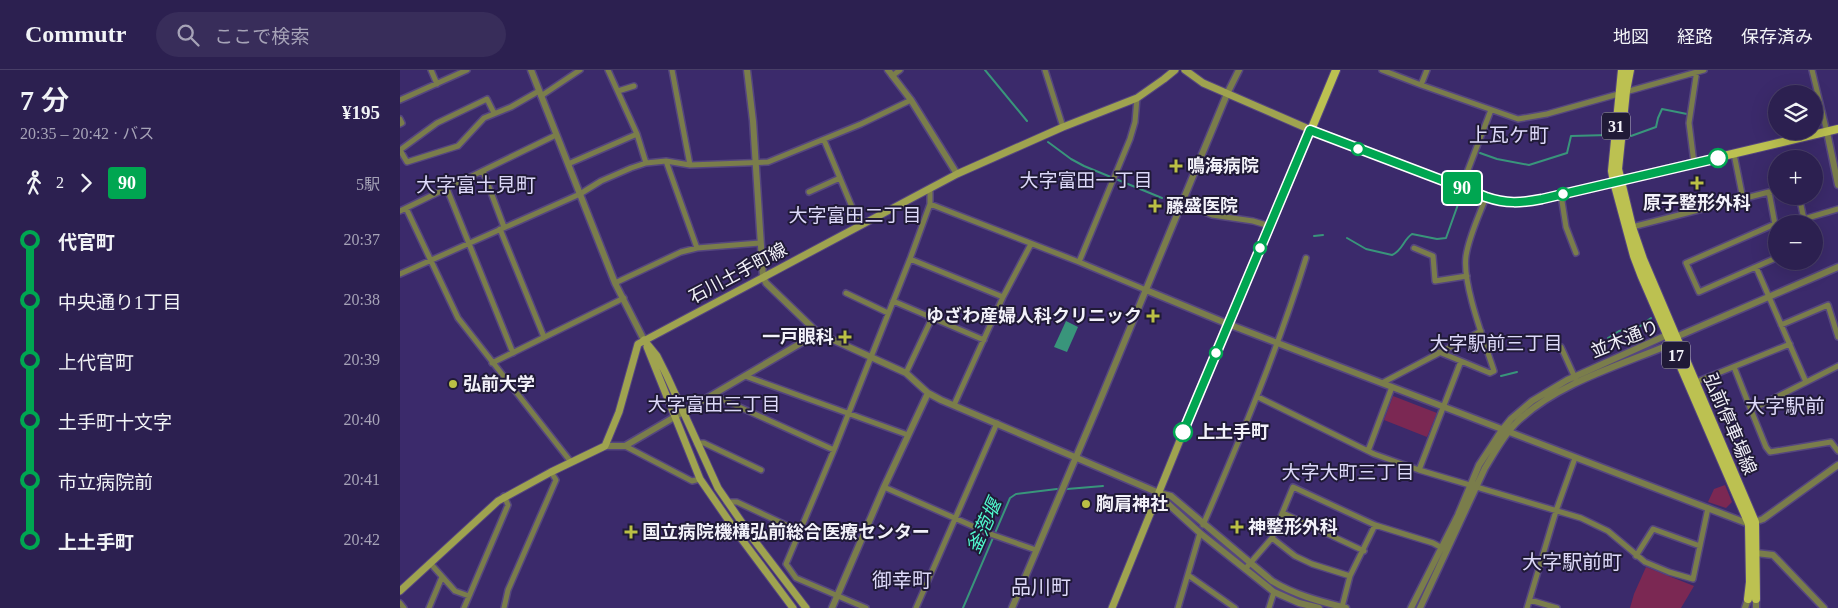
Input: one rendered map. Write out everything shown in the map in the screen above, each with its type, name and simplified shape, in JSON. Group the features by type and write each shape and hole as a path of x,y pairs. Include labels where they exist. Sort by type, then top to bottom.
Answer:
{"main road":[{"name":"石川土手町線","path":"644,340 958,174 1137,98 1164,80 1175,70"},
{"path":"1185,70 1203,83 1310,130 1486,197 1517,204 1838,129"},
{"path":"1112,608 1228,324 1336,70"},
{"name":"31","path":"1622,70 1623,92"},
{"name":"31","path":"1618,181 1612,171 1623,92 1630,70"},
{"name":"弘前停車場線","path":"1618,181 1632,227 1674,340 1752,523 1750,582 1753,602"},
{"name":"弘前停車場線","path":"1618,181 1634,256 1667,335 1674,340 1696,382 1752,523 1756,553 1753,602"},
{"path":"644,340 657,356 684,412 713,480 727,502 806,608"},
{"path":"644,340 700,478 740,537 794,608"},
{"path":"400,591 504,496 605,446 619,412 638,344 644,340"}],"street":[{"path":"431,70 437,84"},
{"path":"400,100 467,70"},
{"path":"531,70 615,283 644,340"},
{"path":"566,70 570,77"},
{"path":"494,113 487,99 436,123 400,150 407,162 458,146 484,118 540,94 580,70"},
{"path":"608,70 637,134 646,163"},
{"path":"672,70 690,165"},
{"path":"746,70 756,163 763,277 766,283 818,333 906,373 928,394 1158,493 1171,496 1274,592 1299,603 1344,608 1350,576 1364,551 1375,525"},
{"path":"900,70 890,73 911,100 958,174"},
{"path":"1045,70 1063,128"},
{"path":"1012,608 1227,94 1239,70"},
{"path":"1382,70 1518,118 1547,114 1704,70"},
{"path":"1421,85 1427,70"},
{"path":"1812,70 1838,185"},
{"path":"1694,163 1689,123 1697,71"},
{"path":"618,91 634,86"},
{"path":"1079,262 1135,122 1137,98"},
{"path":"400,274 580,194 601,181 646,163 666,161 690,165 768,162 824,140 911,100"},
{"path":"1461,188 1491,110"},
{"path":"400,119 402,123 400,124"},
{"path":"568,164 637,134"},
{"path":"400,211 556,135"},
{"path":"824,140 860,226"},
{"path":"1734,154 1743,199"},
{"path":"666,161 697,248"},
{"path":"483,171 502,228 544,337"},
{"path":"809,192 840,178"},
{"path":"447,189 513,353"},
{"path":"866,608 796,578 786,564 834,450 910,259 930,204 930,189"},
{"path":"1632,227 1768,192"},
{"path":"1561,195 1566,227 1576,253"},
{"path":"1439,352 1490,373 1494,371 1467,276 1466,256 1486,197"},
{"path":"1182,203 1212,215 1253,221 1270,226"},
{"path":"930,204 1079,262 1228,324 1575,458 1752,523 1763,519 1838,465"},
{"path":"406,208 458,318 571,462"},
{"path":"1822,215 1838,209"},
{"path":"1768,230 1686,263 1699,292 1768,262"},
{"path":"615,283 681,252 697,248 760,244"},
{"path":"954,405 1003,297 1031,244"},
{"path":"1414,248 1433,256 1436,281 1467,276"},
{"path":"1203,524 1258,397 1306,258"},
{"path":"910,259 1003,297"},
{"name":"並木通り","path":"1576,379 1674,340 1838,266"},
{"path":"1756,267 1806,382"},
{"path":"846,294 888,313"},
{"path":"492,363 624,298"},
{"path":"893,301 984,340"},
{"path":"1781,325 1828,305 1835,319 1838,337"},
{"path":"906,373 932,318"},
{"path":"1382,383 1482,331"},
{"path":"625,446 818,333"},
{"name":"並木通り","path":"1420,608 1479,465 1505,431 1576,379 1667,335"},
{"path":"1696,382 1790,344"},
{"path":"1561,347 1576,379"},
{"path":"1419,470 1461,361"},
{"path":"1751,410 1838,366"},
{"path":"1734,367 1766,447 1770,452 1831,442 1838,451"},
{"path":"744,376 908,435"},
{"path":"1368,451 1392,386"},
{"path":"832,608 884,487 928,394"},
{"path":"713,395 834,450"},
{"path":"1258,397 1368,451 1419,470 1581,518 1608,531 1645,562 1669,572 1693,578 1708,508"},
{"path":"916,608 997,423"},
{"name":"並木通り","path":"1410,608 1477,488 1485,468 1505,431"},
{"path":"697,444 704,443 761,470"},
{"path":"605,446 625,446 692,481 700,478"},
{"path":"1527,608 1556,511 1575,458"},
{"path":"504,608 508,590 556,480 551,472"},
{"path":"884,487 994,535 1036,550"},
{"path":"1248,566 1272,538 1293,487 1375,525 1433,543 1444,549"},
{"path":"1158,493 1200,532 1248,566 1287,590 1320,606"},
{"path":"464,608 508,505 504,496"},
{"path":"727,502 737,502 799,531"},
{"path":"1283,513 1364,551"},
{"path":"1636,556 1653,529 1700,546"},
{"path":"1178,608 1200,532"},
{"path":"1272,538 1295,556 1312,564 1350,576"},
{"path":"1756,553 1773,555 1824,608"},
{"path":"430,563 455,591 469,596"},
{"path":"1188,575 1228,606 1236,608"},
{"path":"429,608 442,577"},
{"path":"1269,608 1274,592"},
{"path":"1530,600 1557,608"},
{"path":"1745,608 1753,602"},
{"path":"400,603 404,608"}],"shaded area":[{"path":"1066,321 1078,327 1067,352 1054,347"},
{"path":"1393,396 1437,413 1427,437 1384,420"},
{"path":"1725,485 1732,502 1726,508 1708,502 1714,489"},
{"path":"1646,567 1694,586 1681,608 1630,608"}],"waterway":[{"path":"985,70 1027,121"},
{"name":"釜萢堰","path":"1631,136 1656,127 1662,109 1687,114"},
{"path":"1480,153 1497,159 1529,165 1567,153 1571,136 1608,135"},
{"path":"1048,142 1084,166 1162,198"},
{"path":"1347,238 1366,249 1392,255 1396,253 1412,234 1437,239 1446,238 1461,196"},
{"path":"1314,236 1323,235"},
{"path":"1608,338 1619,331 1639,327 1651,318"},
{"path":"1501,376 1517,372"},
{"name":"釜萢堰","path":"1067,489 1103,486"},
{"name":"釜萢堰","path":"963,608 1010,498 1016,494 1057,489"}],"bus line":[{"name":"90","path":"1183,432 1310,130 1497,201 1517,204 1718,158"}],"place":[{"name":"鳴海病院","path":"1176,166"},
{"name":"原子整形外科","path":"1697,183"},
{"name":"藤盛医院","path":"1155,206"},
{"name":"ゆざわ産婦人科クリニック","path":"1153,316"},
{"name":"一戸眼科","path":"845,337"},
{"name":"弘前大学","path":"453,384"},
{"name":"上土手町","path":"1183,432"},
{"name":"胸肩神社","path":"1086,504"},
{"name":"神整形外科","path":"1237,527"},
{"name":"国立病院機構弘前総合医療センター","path":"631,532"}],"district":[{"name":"上瓦ケ町","path":"1509,135"},
{"name":"大字富田一丁目","path":"1086,180"},
{"name":"大字富士見町","path":"476,185"},
{"name":"大字富田二丁目","path":"855,215"},
{"name":"大字駅前三丁目","path":"1496,343"},
{"name":"大字富田三丁目","path":"714,404"},
{"name":"大字駅前","path":"1785,406"},
{"name":"大字大町三丁目","path":"1348,472"},
{"name":"大字駅前町","path":"1572,562"},
{"name":"御幸町","path":"902,580"},
{"name":"品川町","path":"1041,587"}]}
